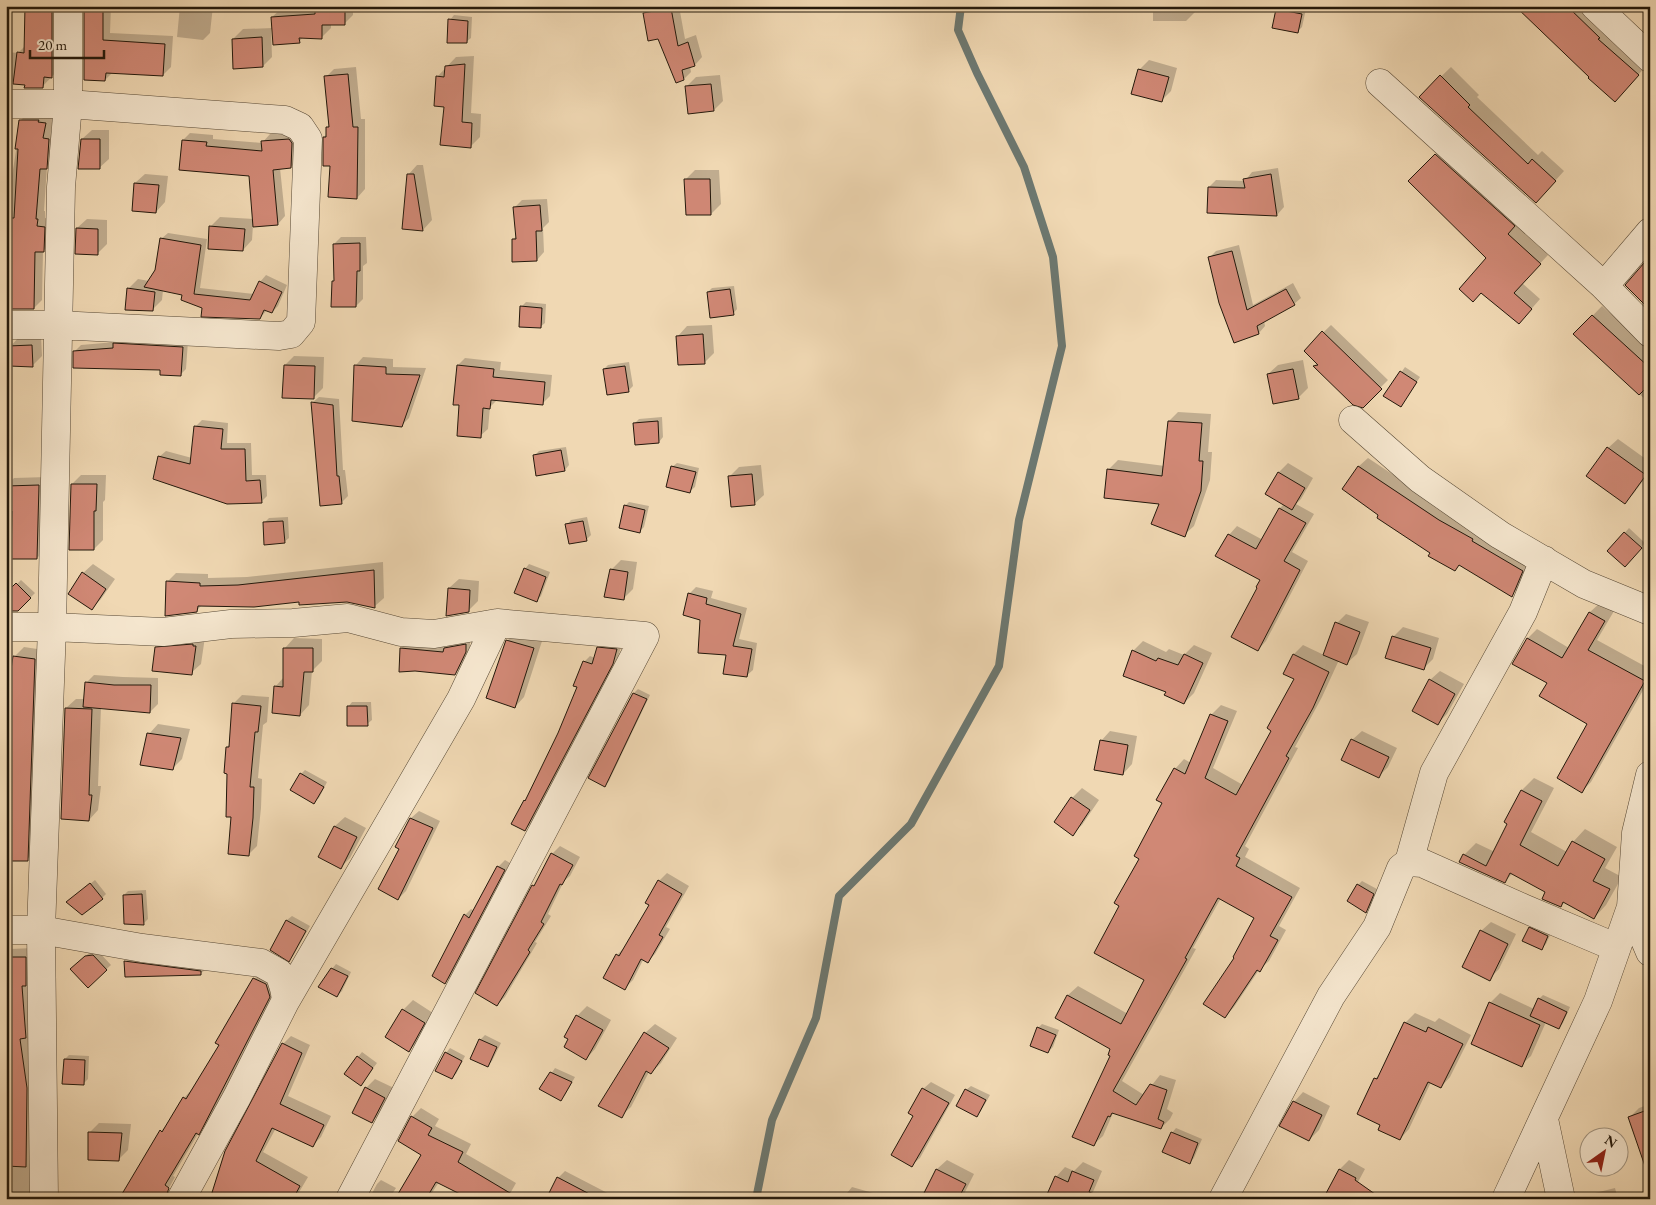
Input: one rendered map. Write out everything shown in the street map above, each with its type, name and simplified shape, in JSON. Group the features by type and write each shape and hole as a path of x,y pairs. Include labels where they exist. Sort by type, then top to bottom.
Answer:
{"street":[{"path":"44,1199 40,930 52,627 61,187 68,104 68,6"},
{"path":"1595,6 1650,58"},
{"path":"1380,83 1604,286 1650,333"},
{"path":"6,104 68,104 285,120 300,127 308,140 301,322 291,334 279,336 57,325 6,325"},
{"path":"1604,286 1650,232"},
{"path":"1353,420 1420,479 1500,535 1584,584 1650,611"},
{"path":"1223,1199 1331,996 1377,927 1401,868 1409,862 1434,773 1523,612 1544,560"},
{"path":"6,627 163,632 231,624 293,623 348,618 401,632 434,634 497,623 645,636 350,1199"},
{"path":"181,1199 285,1002 461,699 497,623"},
{"path":"1506,1199 1598,1001 1630,907 1636,833 1650,774"},
{"path":"1409,862 1422,864 1615,947"},
{"path":"1630,907 1650,952"},
{"path":"6,930 40,930 142,948 261,963 279,973 285,990 285,1002"},
{"path":"1544,1119 1561,1199"}],"building":[{"path":"25,6 49,6 49,9 52,9 52,78 44,77 43,88 24,88 25,85 13,84 17,52 24,53"},
{"path":"315,6 345,6 345,25 322,25 322,39 299,38 300,43 273,45 271,17 315,14"},
{"path":"1515,6 1567,6 1600,38 1598,39 1639,75 1615,102"},
{"path":"671,8 678,46 688,42 695,66 682,70 684,80 676,83 658,39 648,41 643,13"},
{"path":"1276,9 1302,14 1298,33 1272,28"},
{"path":"84,10 103,11 103,40 165,44 163,76 106,73 105,81 84,80"},
{"path":"448,19 468,21 467,43 447,43"},
{"path":"262,37 263,67 233,69 232,39"},
{"path":"465,64 462,122 472,123 471,148 440,145 444,107 434,106 436,76 444,77 445,66"},
{"path":"1138,69 1169,77 1162,102 1131,94"},
{"path":"348,74 353,127 358,127 357,199 328,197 330,166 323,166 323,137 326,137 326,127 329,127 324,76"},
{"path":"1440,75 1470,105 1468,107 1528,164 1532,159 1556,181 1536,203 1419,97"},
{"path":"711,84 714,111 688,114 685,86"},
{"path":"19,120 39,120 38,122 46,123 43,138 49,139 47,169 40,169 36,219 38,219 37,226 45,227 44,252 35,252 34,309 6,309 6,218 14,218 18,149 15,149"},
{"path":"81,139 100,139 100,169 78,169"},
{"path":"289,139 292,143 291,168 273,170 278,225 253,227 249,176 179,170 182,140 207,142 206,146 262,151 261,141"},
{"path":"1435,154 1515,226 1508,234 1541,264 1514,293 1532,309 1519,324 1481,293 1473,302 1459,289 1486,258 1408,181"},
{"path":"407,174 414,174 423,231 402,229"},
{"path":"1271,174 1277,216 1207,213 1208,187 1245,188 1243,179"},
{"path":"684,179 710,179 711,215 686,215"},
{"path":"134,183 159,185 156,213 132,211"},
{"path":"540,205 542,231 536,231 537,261 512,262 512,239 516,239 513,207"},
{"path":"209,226 245,229 243,251 208,249"},
{"path":"76,228 98,229 98,255 75,254"},
{"path":"160,238 201,245 194,294 250,300 259,281 282,292 272,313 264,310 260,319 201,317 202,308 181,300 182,295 144,287 155,270"},
{"path":"360,243 360,271 357,271 356,307 331,307 332,281 334,281 333,244"},
{"path":"1232,251 1247,310 1286,289 1295,305 1257,326 1259,334 1234,343 1219,303 1208,257"},
{"path":"1650,256 1650,310 1625,285"},
{"path":"127,288 155,292 153,311 125,310"},
{"path":"730,289 734,315 710,318 707,292"},
{"path":"520,306 542,308 541,328 519,327"},
{"path":"1592,315 1650,368 1650,384 1639,395 1573,334"},
{"path":"1322,331 1382,389 1363,408 1353,405 1313,366 1318,365 1304,351"},
{"path":"703,334 705,364 678,365 676,336"},
{"path":"113,343 183,347 181,376 160,375 160,370 73,368 73,351 113,348"},
{"path":"32,345 33,367 9,366 8,346"},
{"path":"284,365 315,366 314,399 282,398"},
{"path":"354,365 386,367 386,374 420,375 402,427 352,421"},
{"path":"457,365 494,369 493,377 545,382 543,405 491,400 490,409 483,408 481,438 457,436 459,405 453,405"},
{"path":"625,366 629,392 607,395 603,369"},
{"path":"1293,369 1299,399 1273,404 1267,374"},
{"path":"1400,371 1417,382 1401,407 1383,396"},
{"path":"311,402 333,405 337,476 339,476 342,504 320,506"},
{"path":"658,421 659,443 635,445 633,423"},
{"path":"1168,421 1202,423 1199,461 1203,461 1201,491 1185,537 1151,524 1159,504 1104,498 1107,469 1162,476"},
{"path":"194,426 223,429 221,449 245,449 246,481 260,480 262,503 227,504 153,479 158,456 190,464"},
{"path":"1607,447 1646,475 1625,504 1586,476"},
{"path":"561,450 565,471 536,476 533,455"},
{"path":"671,466 696,472 690,493 666,487"},
{"path":"1358,466 1439,520 1473,539 1472,541 1523,571 1512,597 1459,565 1455,571 1428,556 1430,553 1377,518 1378,515 1342,489"},
{"path":"1278,472 1305,488 1292,510 1265,494"},
{"path":"752,474 755,505 731,507 728,476"},
{"path":"71,484 97,484 96,511 94,511 94,550 69,550"},
{"path":"39,485 37,559 11,559 12,511 6,511 6,486"},
{"path":"624,505 645,510 640,533 619,528"},
{"path":"1279,508 1306,523 1284,561 1300,570 1258,651 1231,637 1260,580 1215,556 1228,534 1256,549"},
{"path":"283,521 285,543 264,545 263,522"},
{"path":"583,521 587,541 569,544 565,524"},
{"path":"1624,532 1642,548 1625,567 1607,551"},
{"path":"524,568 546,577 537,602 514,593"},
{"path":"610,569 628,572 624,600 604,597"},
{"path":"374,570 375,608 347,602 299,605 299,602 254,607 198,606 197,612 165,616 166,581 200,583 200,586 238,585"},
{"path":"82,572 106,589 92,610 68,594"},
{"path":"16,583 31,598 18,611 6,611 6,593"},
{"path":"448,588 470,590 469,612 446,616"},
{"path":"688,593 707,598 706,604 741,614 733,646 752,649 747,677 723,674 726,655 698,653 700,620 683,615"},
{"path":"1589,612 1605,621 1588,650 1645,681 1582,793 1557,778 1587,724 1539,696 1547,683 1512,664 1527,638 1562,658"},
{"path":"1335,622 1360,632 1347,665 1323,655"},
{"path":"1392,636 1431,648 1424,670 1385,658"},
{"path":"506,640 534,648 515,708 486,698"},
{"path":"193,644 193,646 196,646 192,675 152,671 155,647"},
{"path":"466,644 466,652 455,675 415,671 399,672 400,648 443,652 444,648"},
{"path":"597,647 617,649 613,664 525,831 511,824 525,801 558,733 577,687 573,686 583,661 592,664"},
{"path":"283,648 313,648 313,672 304,672 300,716 272,713 274,686 283,687"},
{"path":"1132,650 1156,661 1158,658 1178,665 1184,654 1203,663 1184,704 1164,695 1166,692 1123,676"},
{"path":"1293,654 1329,672 1313,708 1286,756 1289,758 1236,856 1240,858 1236,866 1292,897 1270,936 1278,940 1260,972 1257,970 1225,1018 1203,1004 1234,958 1254,918 1218,898 1185,958 1187,959 1113,1091 1136,1105 1150,1084 1167,1090 1158,1119 1164,1122 1161,1129 1112,1113 1110,1117 1108,1116 1094,1146 1072,1137 1110,1056 1108,1055 1110,1049 1055,1018 1067,995 1121,1024 1144,980 1094,953 1119,906 1114,903 1139,859 1134,856 1162,803 1156,800 1174,768 1185,774 1210,714 1228,721 1205,778 1236,795 1271,731 1267,728 1294,679 1283,674"},
{"path":"13,656 35,659 28,861 6,861 6,726"},
{"path":"1429,679 1455,694 1438,725 1412,711"},
{"path":"85,682 114,685 151,685 150,713 83,707"},
{"path":"633,693 647,699 605,787 588,778"},
{"path":"232,703 261,706 258,732 255,732 250,787 254,787 249,856 228,854 231,817 226,817 227,774 224,773 226,747 229,747"},
{"path":"347,706 367,706 368,726 347,726"},
{"path":"65,708 92,709 89,795 92,795 89,821 61,819"},
{"path":"147,733 181,738 173,770 140,765"},
{"path":"1351,739 1389,757 1379,778 1341,760"},
{"path":"1100,740 1128,745 1123,775 1094,770"},
{"path":"300,773 324,787 314,804 290,790"},
{"path":"1521,790 1542,801 1520,845 1558,866 1572,841 1605,859 1593,881 1610,889 1594,919 1563,902 1561,907 1542,899 1545,892 1510,873 1505,883 1459,862 1463,854 1486,866 1507,824 1504,822"},
{"path":"1071,797 1090,810 1073,836 1054,822"},
{"path":"410,818 433,828 398,900 378,889 399,849 395,847"},
{"path":"334,826 357,837 341,869 318,857"},
{"path":"551,853 573,865 562,885 560,884 541,922 544,924 528,950 530,952 497,1006 475,993"},
{"path":"497,866 505,870 445,984 432,976 464,914 469,918"},
{"path":"658,880 682,894 659,935 663,937 648,963 641,959 625,990 603,978 616,954 619,956 649,905 645,903"},
{"path":"90,883 103,899 82,915 66,902"},
{"path":"1357,884 1374,894 1366,913 1347,901"},
{"path":"142,894 144,925 124,924 123,895"},
{"path":"286,920 306,931 289,962 270,950"},
{"path":"1529,927 1548,936 1542,950 1522,941"},
{"path":"1480,930 1508,944 1490,981 1462,967"},
{"path":"93,955 107,970 88,988 70,969 85,956"},
{"path":"6,957 26,957 26,986 22,986 26,1038 20,1039 27,1088 26,1167 6,1166 8,1087 6,1087"},
{"path":"124,961 201,971 201,975 125,977"},
{"path":"331,968 348,976 337,997 318,987"},
{"path":"253,978 266,984 270,997 199,1135 196,1133 165,1185 169,1188 165,1199 119,1199 160,1130 162,1132 183,1097 186,1099 219,1045 215,1043"},
{"path":"1538,998 1567,1012 1559,1029 1530,1016"},
{"path":"1489,1002 1540,1025 1522,1067 1471,1044"},
{"path":"402,1009 425,1023 409,1052 385,1037"},
{"path":"576,1015 603,1030 586,1060 564,1047 568,1039 564,1037"},
{"path":"1404,1022 1426,1032 1428,1027 1463,1044 1441,1088 1428,1082 1400,1140 1378,1130 1380,1125 1357,1114 1374,1078 1377,1079"},
{"path":"1037,1027 1056,1035 1048,1053 1030,1046"},
{"path":"644,1032 669,1048 651,1074 646,1071 622,1118 598,1106"},
{"path":"479,1039 497,1047 488,1067 470,1059"},
{"path":"282,1043 302,1053 280,1104 324,1125 313,1147 272,1128 256,1161 300,1186 293,1199 210,1199 225,1151"},
{"path":"445,1052 462,1061 452,1079 435,1071"},
{"path":"357,1056 373,1068 361,1086 344,1074"},
{"path":"64,1059 85,1060 84,1085 62,1084"},
{"path":"550,1072 572,1082 561,1101 539,1089"},
{"path":"365,1087 385,1098 372,1123 352,1113"},
{"path":"922,1088 949,1103 912,1167 891,1155 913,1116 908,1113"},
{"path":"965,1089 986,1100 977,1117 956,1106"},
{"path":"1293,1101 1322,1115 1309,1141 1279,1126"},
{"path":"1650,1109 1650,1172 1647,1172 1628,1117"},
{"path":"411,1116 432,1128 428,1135 463,1152 458,1162 520,1199 470,1199 436,1182 426,1199 395,1199 421,1155 398,1141"},
{"path":"88,1132 122,1133 119,1161 88,1160"},
{"path":"1171,1132 1198,1143 1190,1164 1162,1152"},
{"path":"936,1169 966,1184 958,1199 921,1199"},
{"path":"1339,1169 1356,1178 1355,1180 1382,1199 1323,1199"},
{"path":"1072,1171 1094,1180 1089,1192 1104,1199 1045,1199 1055,1176 1068,1182"},
{"path":"557,1177 599,1199 546,1199"}],"waterway":[{"path":"756,1199 772,1120 816,1018 839,896 911,824 999,666 1019,520 1062,346 1053,257 1024,167 977,73 958,30 961,6"}]}
